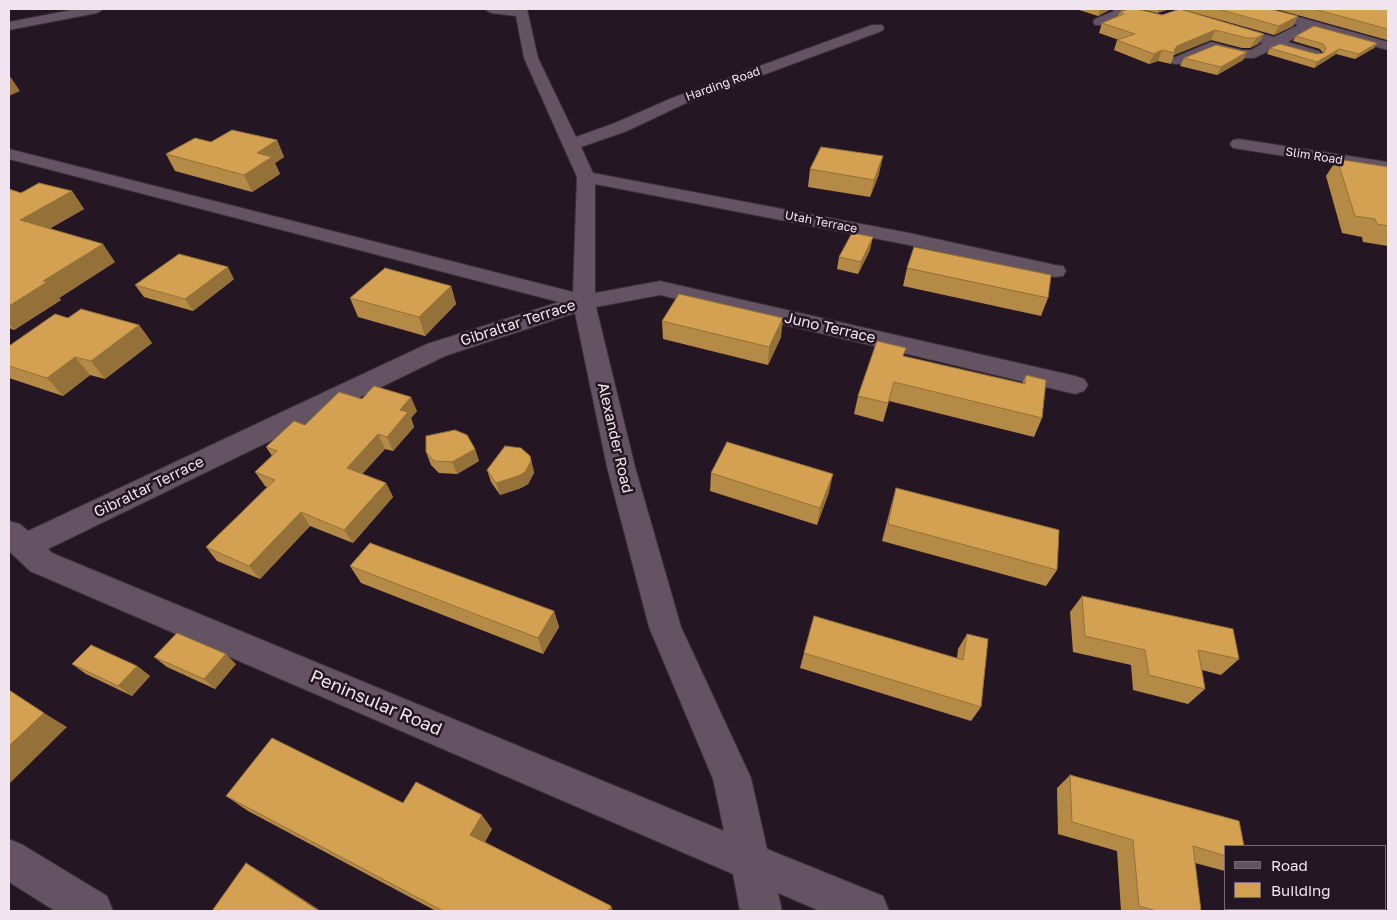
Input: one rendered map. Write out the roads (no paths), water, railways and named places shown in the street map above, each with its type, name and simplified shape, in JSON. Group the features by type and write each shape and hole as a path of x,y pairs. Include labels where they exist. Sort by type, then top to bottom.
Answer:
{"street":[{"path":"9,16 48,9"},
{"path":"9,26 97,9"},
{"path":"491,9 521,11"},
{"path":"1256,9 1388,46"},
{"path":"1100,22 1122,10 1158,19 1174,13"},
{"name":"Alexander Road","path":"521,11 531,58 586,177 584,302 621,467 665,627 732,778 761,911"},
{"path":"1211,23 1314,54"},
{"path":"1178,61 1208,47 1249,54 1310,24"},
{"name":"Harding Road","path":"571,145 621,127 678,101 877,28"},
{"name":"Slim Road","path":"1239,144 1388,167"},
{"name":"Gibraltar Terrace","path":"9,154 584,302"},
{"name":"Utah Terrace","path":"586,177 909,239 1055,271"},
{"name":"Juno Terrace","path":"584,302 660,288 1074,385"},
{"name":"Gibraltar Terrace","path":"16,540 436,350 584,302"},
{"name":"Peninsular Road","path":"16,540 41,562 750,861"},
{"path":"9,859 92,911"},
{"path":"750,861 868,911"}]}
